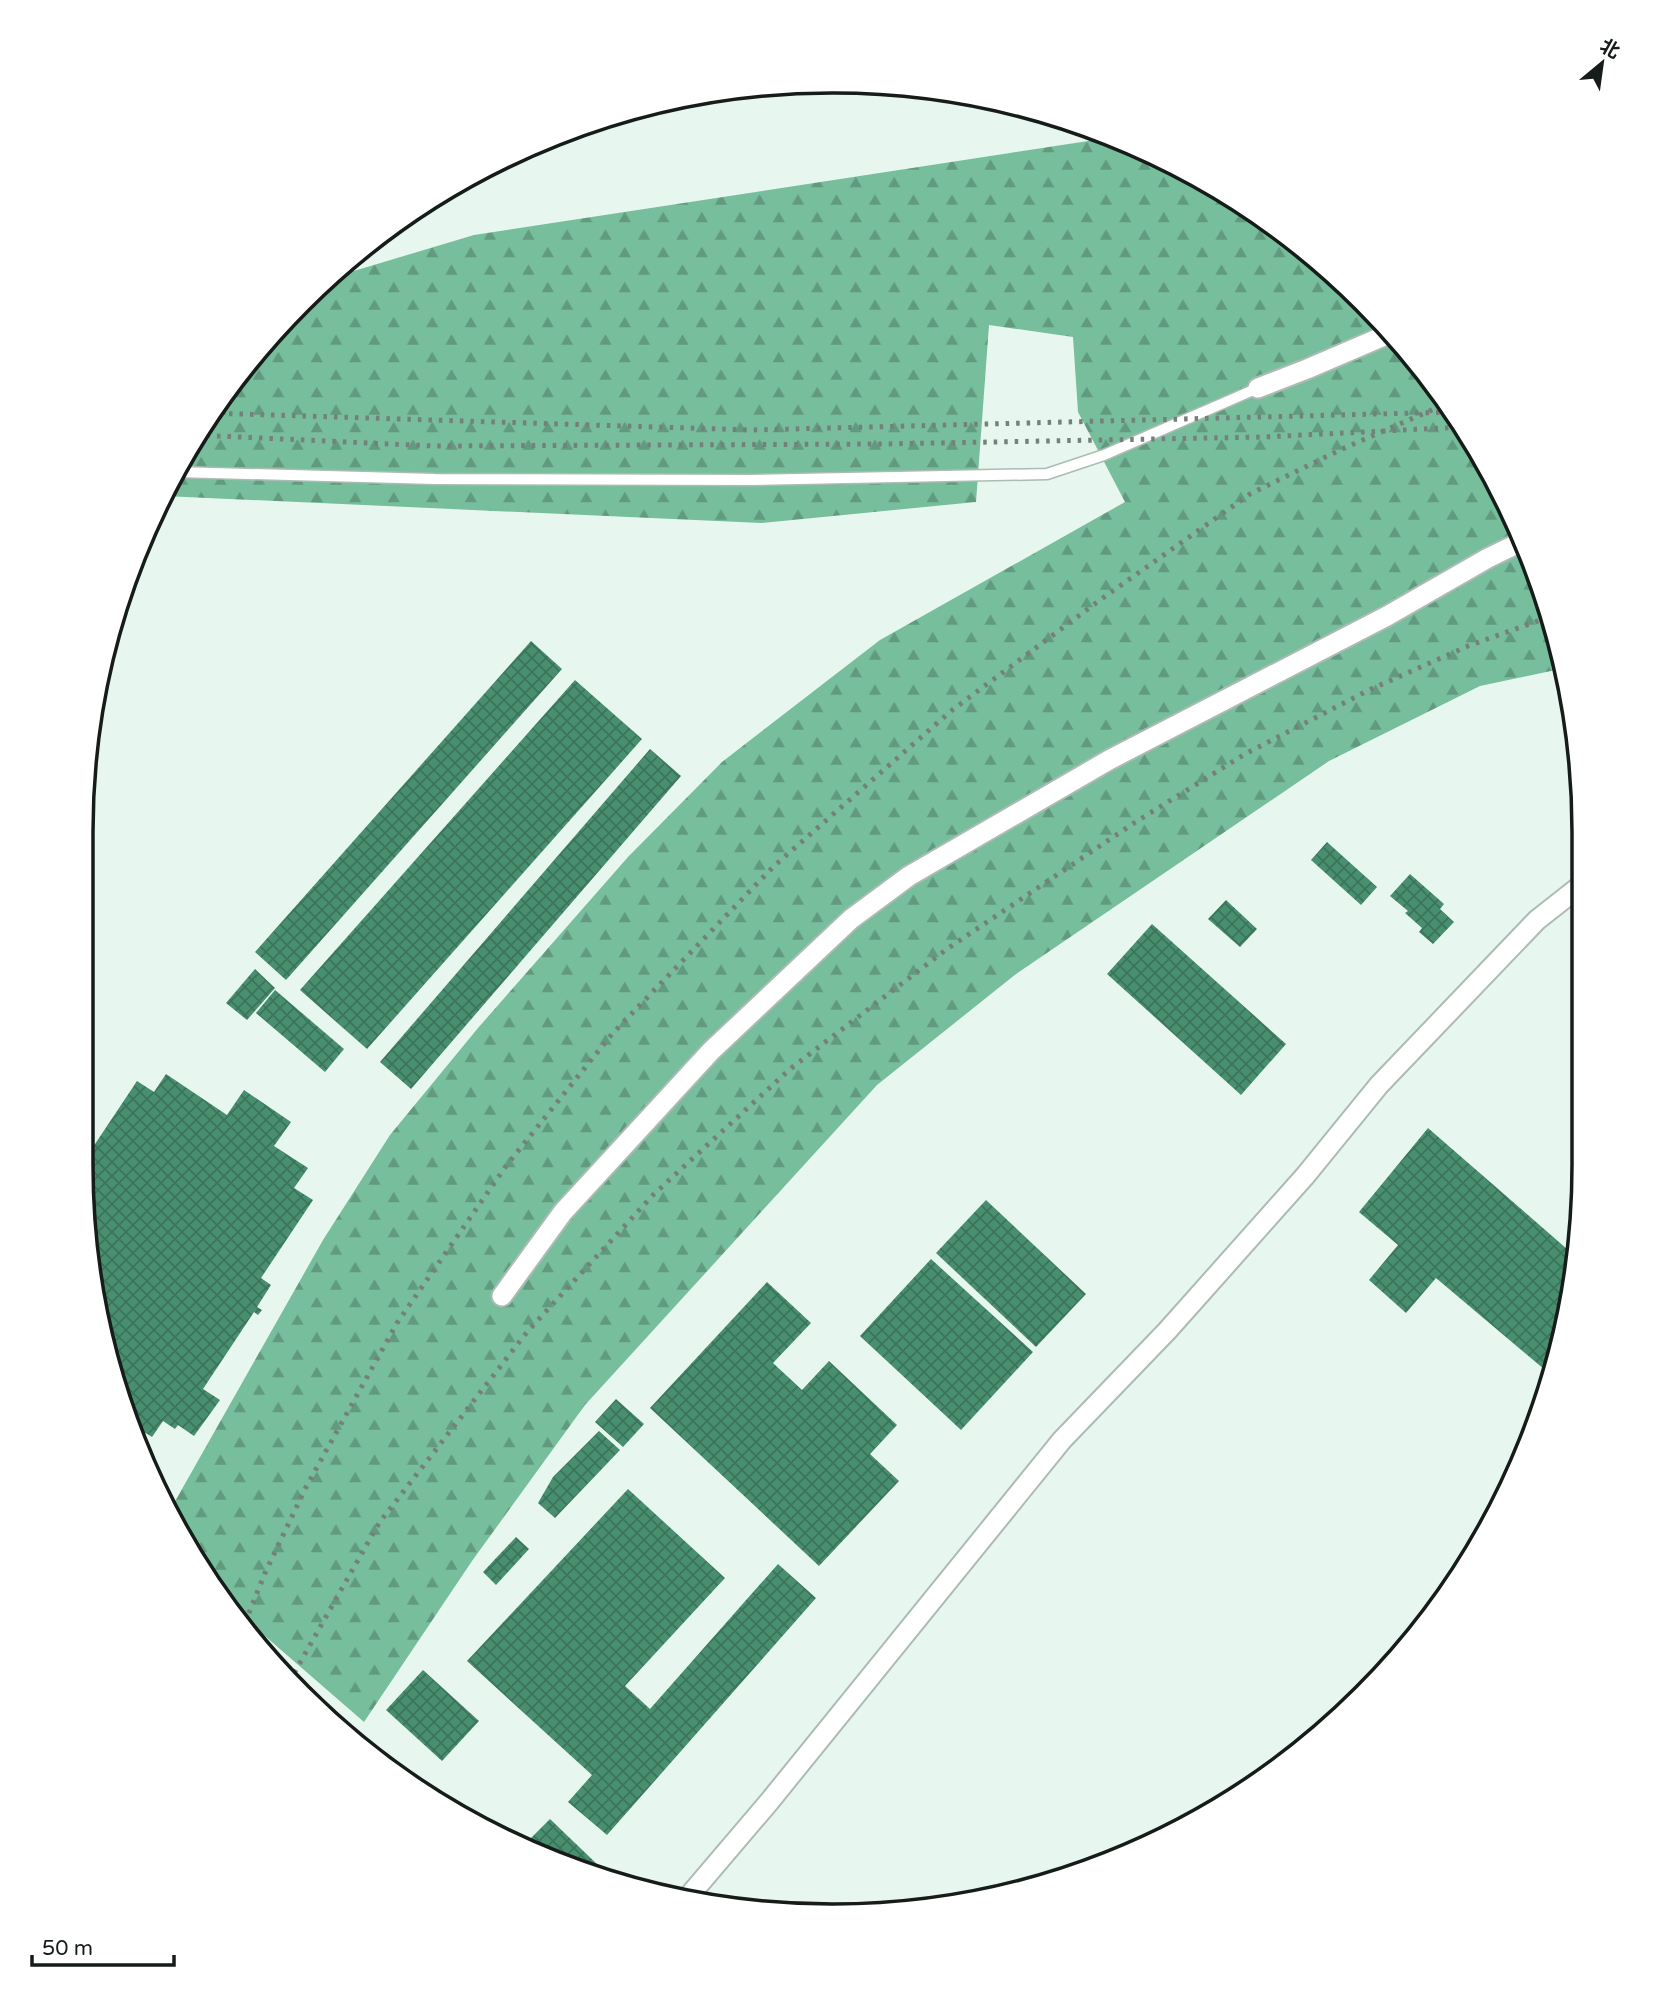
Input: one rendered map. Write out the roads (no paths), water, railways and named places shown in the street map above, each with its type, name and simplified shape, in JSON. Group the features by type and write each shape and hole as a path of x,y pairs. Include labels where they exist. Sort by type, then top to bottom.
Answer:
{"street":[{"path":"1258,388 1382,337"},
{"path":"502,1296 563,1212 711,1051 851,919 909,876 1109,760 1387,617 1514,545"},
{"path":"693,1891 778,1791 1062,1440 1167,1331 1306,1176 1388,1075 1537,920 1572,892"}],"lane":[{"path":"187,471 462,479 751,480 1047,474 1104,455 1258,388"}],"railway":[{"path":"247,1617 306,1487 397,1323 506,1166 612,1034 774,866 951,711 1100,600 1250,494 1342,449 1438,408"},
{"path":"223,413 752,430 1441,412"},
{"path":"209,436 434,446 882,444 1264,437 1451,428"},
{"path":"295,1672 379,1523 527,1332 654,1194 790,1069 947,949 1134,823 1245,754 1369,690 1468,646 1541,620"}]}
